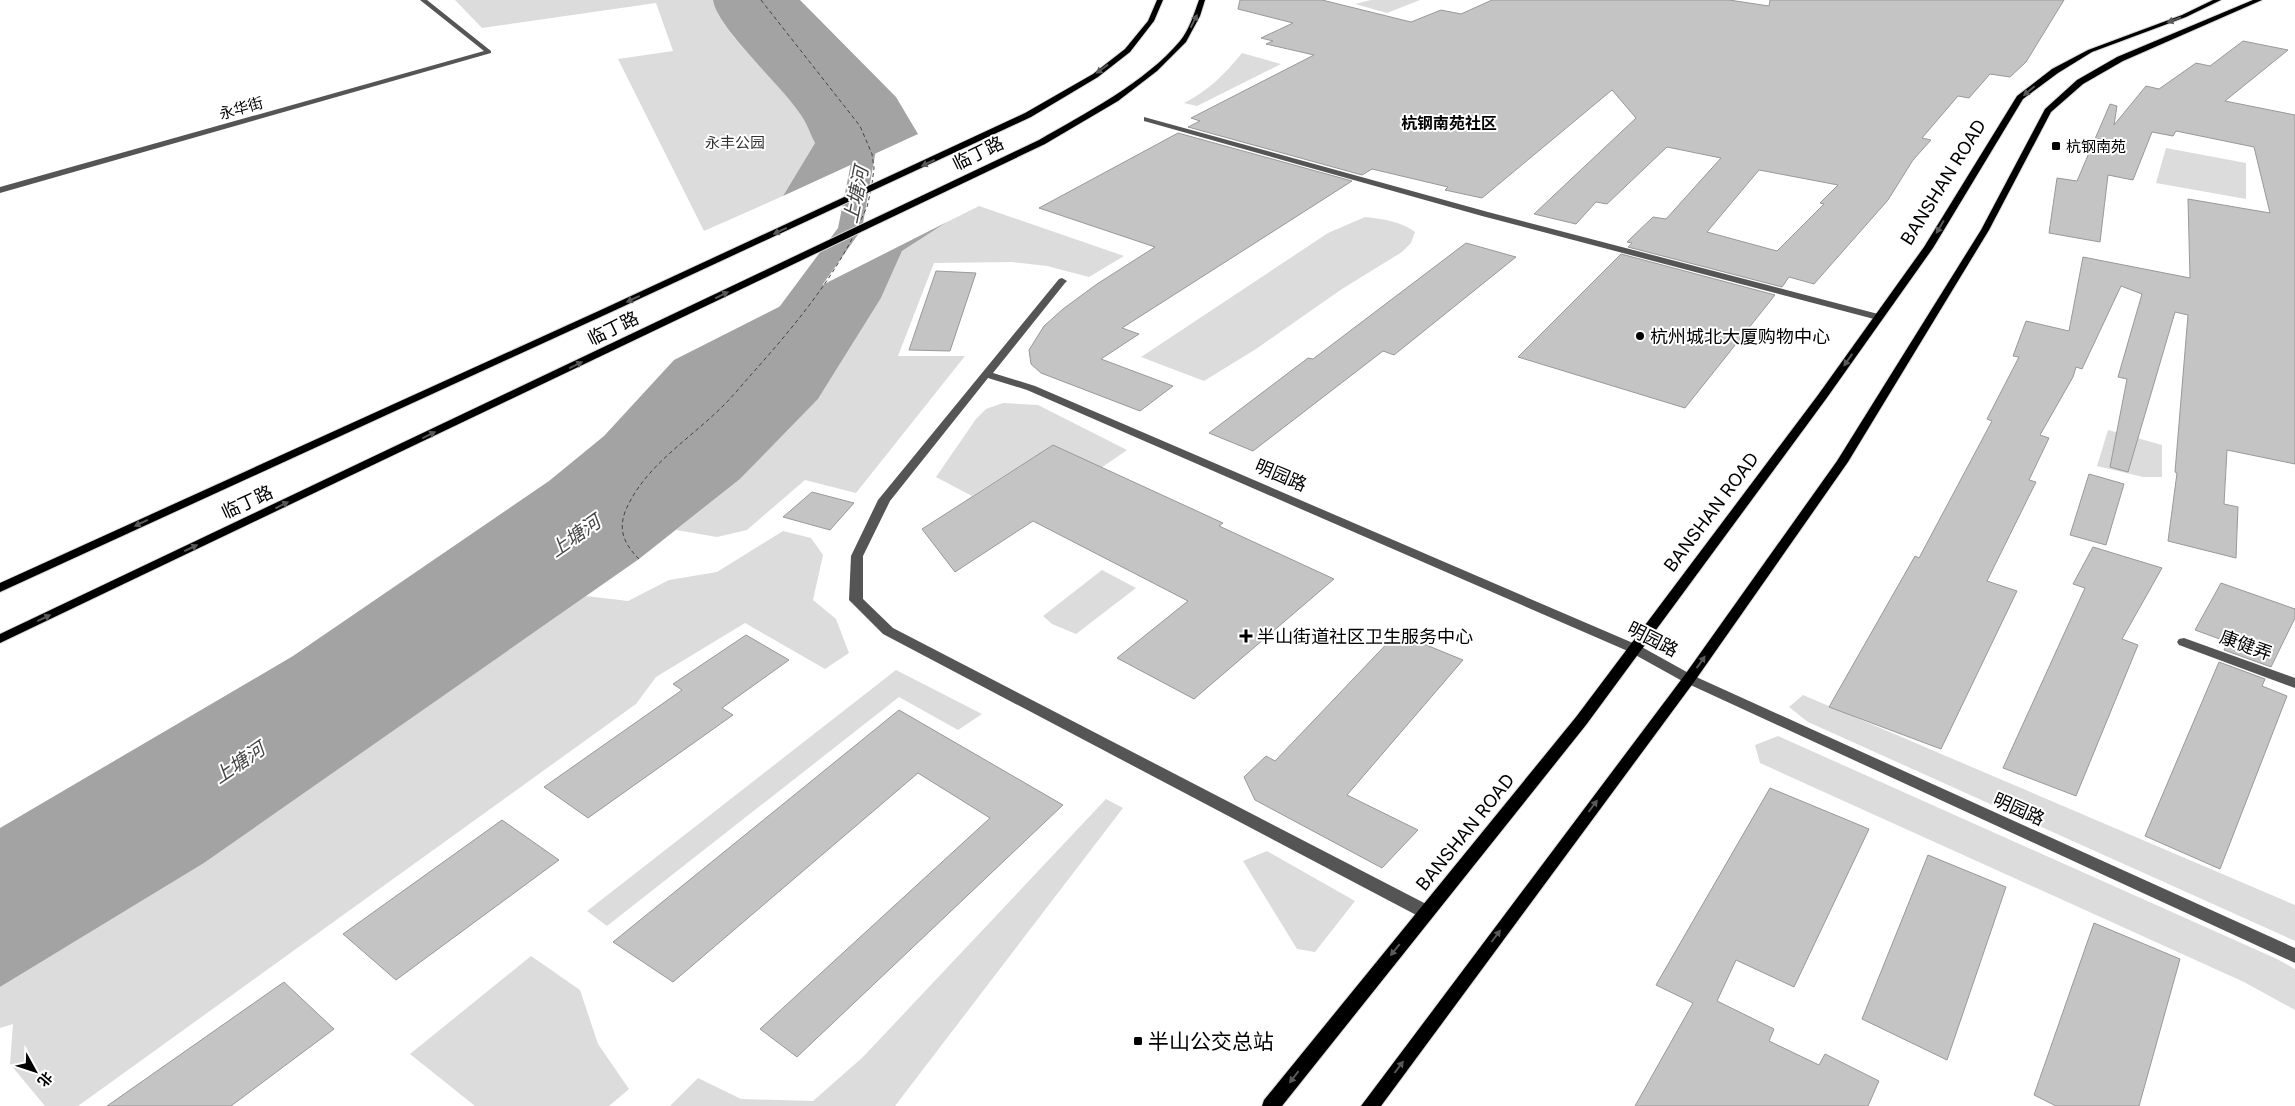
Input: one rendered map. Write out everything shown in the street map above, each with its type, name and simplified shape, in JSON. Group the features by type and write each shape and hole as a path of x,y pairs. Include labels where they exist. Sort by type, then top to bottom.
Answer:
{"main road":[{"name":"临丁路","path":"0,588 1028,115 1078,87 1125,53 1150,23 1160,0"},
{"name":"临丁路","path":"0,639 1042,142 1114,100 1154,69 1183,42 1204,0"},
{"name":"BANSHAN ROAD","path":"1271,1106 1581,721 1822,397 1928,248 2020,98 2055,71 2090,51 2184,16 2218,0"},
{"path":"1370,1106 1689,680 1842,462 1986,230 2048,111 2080,82 2120,59 2259,0"}],"street":[{"name":"永华街","path":"0,190 489,52 423,0"},
{"path":"1147,119 1485,214 1878,317"},
{"path":"1062,281 884,500 857,556 856,600 888,631 1426,912"},
{"name":"明园路","path":"985,374 1032,388 1634,649 1689,680 2295,956"},
{"name":"康健弄","path":"2184,642 2295,683"}],"green space":[{"name":"永丰公园","path":"455,0 713,0 717,12 738,42 802,115 815,143 783,196 704,231 618,59 673,51 656,3 482,28"},
{"path":"1371,0 1420,0 1387,13 1355,4"},
{"path":"1242,53 1281,64 1197,106 1184,103 1216,81"},
{"path":"2166,148 2246,163 2246,199 2156,183"},
{"path":"979,206 1124,256 1089,277 1047,266 1012,262 934,263 898,356 965,356 856,493 805,480 747,530 717,537 676,530 740,479 818,399 881,298 902,251 947,222"},
{"path":"1365,217 1391,221 1409,228 1415,232 1411,243 1402,252 1342,289 1256,349 1204,381 1141,357 1328,233"},
{"path":"1003,403 1038,405 1127,450 1101,468 1053,445 972,496 936,477 976,419 986,409"},
{"path":"2108,430 2162,445 2162,477 2143,477 2097,466"},
{"path":"783,531 811,538 823,555 813,600 836,619 849,653 825,669 745,623 656,677 636,704 78,1106 45,1106 10,1064 13,1024 0,1028 0,987 204,863 586,596 628,601 669,580 717,572"},
{"path":"1102,570 1136,588 1076,634 1052,624 1043,616"},
{"path":"896,670 982,714 958,730 899,697 607,926 587,911"},
{"path":"1803,695 2295,905 2295,941 1808,722 1789,707"},
{"path":"1778,736 2277,959 2295,969 2295,1010 2244,982 1760,763 1755,745"},
{"path":"1106,799 1123,808 895,1106 670,1106 698,1078 741,1099 813,1101 863,1057"},
{"path":"1267,851 1355,901 1315,952 1297,949 1243,861"},
{"path":"531,956 580,990 598,1044 629,1089 609,1106 475,1106 410,1054"}],"water":[{"path":"713,0 800,0 896,97 918,134 783,196 815,143 801,115 726,26 717,12"},
{"path":"947,222 902,251 881,298 818,399 740,479 639,559 204,863 0,987 0,828 293,656 549,481 604,436 674,360"}],"building":[{"path":"1240,0 1322,0 1411,22 1441,10 1461,14 1492,0 1729,0 1769,6 1770,0 2064,0 2026,62 2010,77 1990,74 1969,98 1958,96 1922,138 1931,140 1913,160 1888,200 1814,284 1789,277 1782,287 1628,247 1632,243 1627,242 1653,217 1666,219 1721,158 1667,147 1607,204 1596,202 1576,224 1534,214 1636,118 1612,90 1482,198 1445,190 1448,187 1372,169 1362,175 1188,127 1200,121 1191,118 1314,55 1266,44 1273,41 1261,38 1293,23 1238,9","holes":["1759,170 1838,185 1820,203 1824,204 1777,251 1707,232"]},
{"path":"2243,41 2288,50 2225,101 2295,115 2295,464 2227,450 2224,504 2238,507 2236,558 2168,541 2177,473 2175,472 2188,315 2175,312 2128,472 2110,467 2127,379 2118,377 2142,294 2121,286 2082,369 2076,367 2073,377 2040,435 2049,438 2029,480 2036,482 1987,581 2017,591 1941,749 1829,707 1915,556 1919,558 1992,421 1987,419 2019,357 2013,356 2026,321 2069,331 2083,257 2190,278 2188,199 2270,213 2254,147 2176,131 2173,136 2152,132 2133,180 2108,175 2100,242 2049,233 2057,178 2077,181 2110,104 2117,106 2114,125 2146,86 2159,89 2196,63 2210,66"},
{"path":"1178,133 1352,181 1122,328 1139,334 1101,359 1173,386 1140,411 1041,373 1031,364 1029,350 1044,326 1063,309 1097,284 1155,247 1039,208"},
{"path":"1466,243 1516,257 1394,355 1383,351 1253,451 1209,433 1308,358 1313,359"},
{"name":"杭州城北大厦购物中心","path":"1621,254 1775,295 1685,408 1518,357"},
{"path":"936,271 976,273 950,351 909,350"},
{"path":"1053,445 1223,523 1219,526 1334,579 1194,699 1117,658 1188,601 1033,521 955,572 922,529"},
{"path":"2089,474 2124,484 2106,545 2070,535"},
{"path":"812,492 854,503 830,530 783,517"},
{"path":"2093,547 2162,568 2122,639 2138,645 2076,796 2003,768 2085,588 2073,584"},
{"path":"2221,583 2295,609 2295,618 2271,667 2224,650 2228,642 2195,630"},
{"path":"1397,633 1463,660 1347,795 1418,830 1382,868 1255,800 1244,777 1266,756 1275,761"},
{"path":"746,635 789,660 722,708 733,715 588,818 544,787 682,690 673,684"},
{"path":"2219,662 2265,679 2262,686 2287,696 2220,869 2145,836"},
{"path":"899,710 1063,805 797,1057 760,1029 990,818 918,773 673,982 613,942"},
{"path":"1770,788 1869,829 1794,987 1736,960 1717,1001 1774,1029 1769,1041 1819,1065 1825,1054 1879,1081 1868,1106 1635,1106 1693,1003 1656,985"},
{"path":"502,820 559,860 396,980 343,934"},
{"path":"1928,855 2006,887 1947,1060 1862,1019"},
{"path":"2094,923 2180,959 2139,1106 2056,1106 2034,1095"},
{"path":"284,982 334,1029 231,1106 107,1106"}],"waterway":[{"name":"上塘河","path":"774,333 850,229 867,138 851,118"}],"ferry route":[{"path":"761,0 860,126 872,154 874,168 872,184"},
{"path":"858,226 867,207 871,190"},
{"path":"639,559 627,543 622,525 625,512 633,496 655,467 727,401 785,336 834,271 854,235"}],"place":[{"name":"杭钢南苑","path":"2056,146"},
{"name":"杭州城北大厦购物中心","path":"1640,336"},
{"name":"半山街道社区卫生服务中心","path":"1246,636"},
{"name":"半山公交总站","path":"1138,1041"}],"district":[{"name":"杭钢南苑社区","path":"1449,123"}]}
